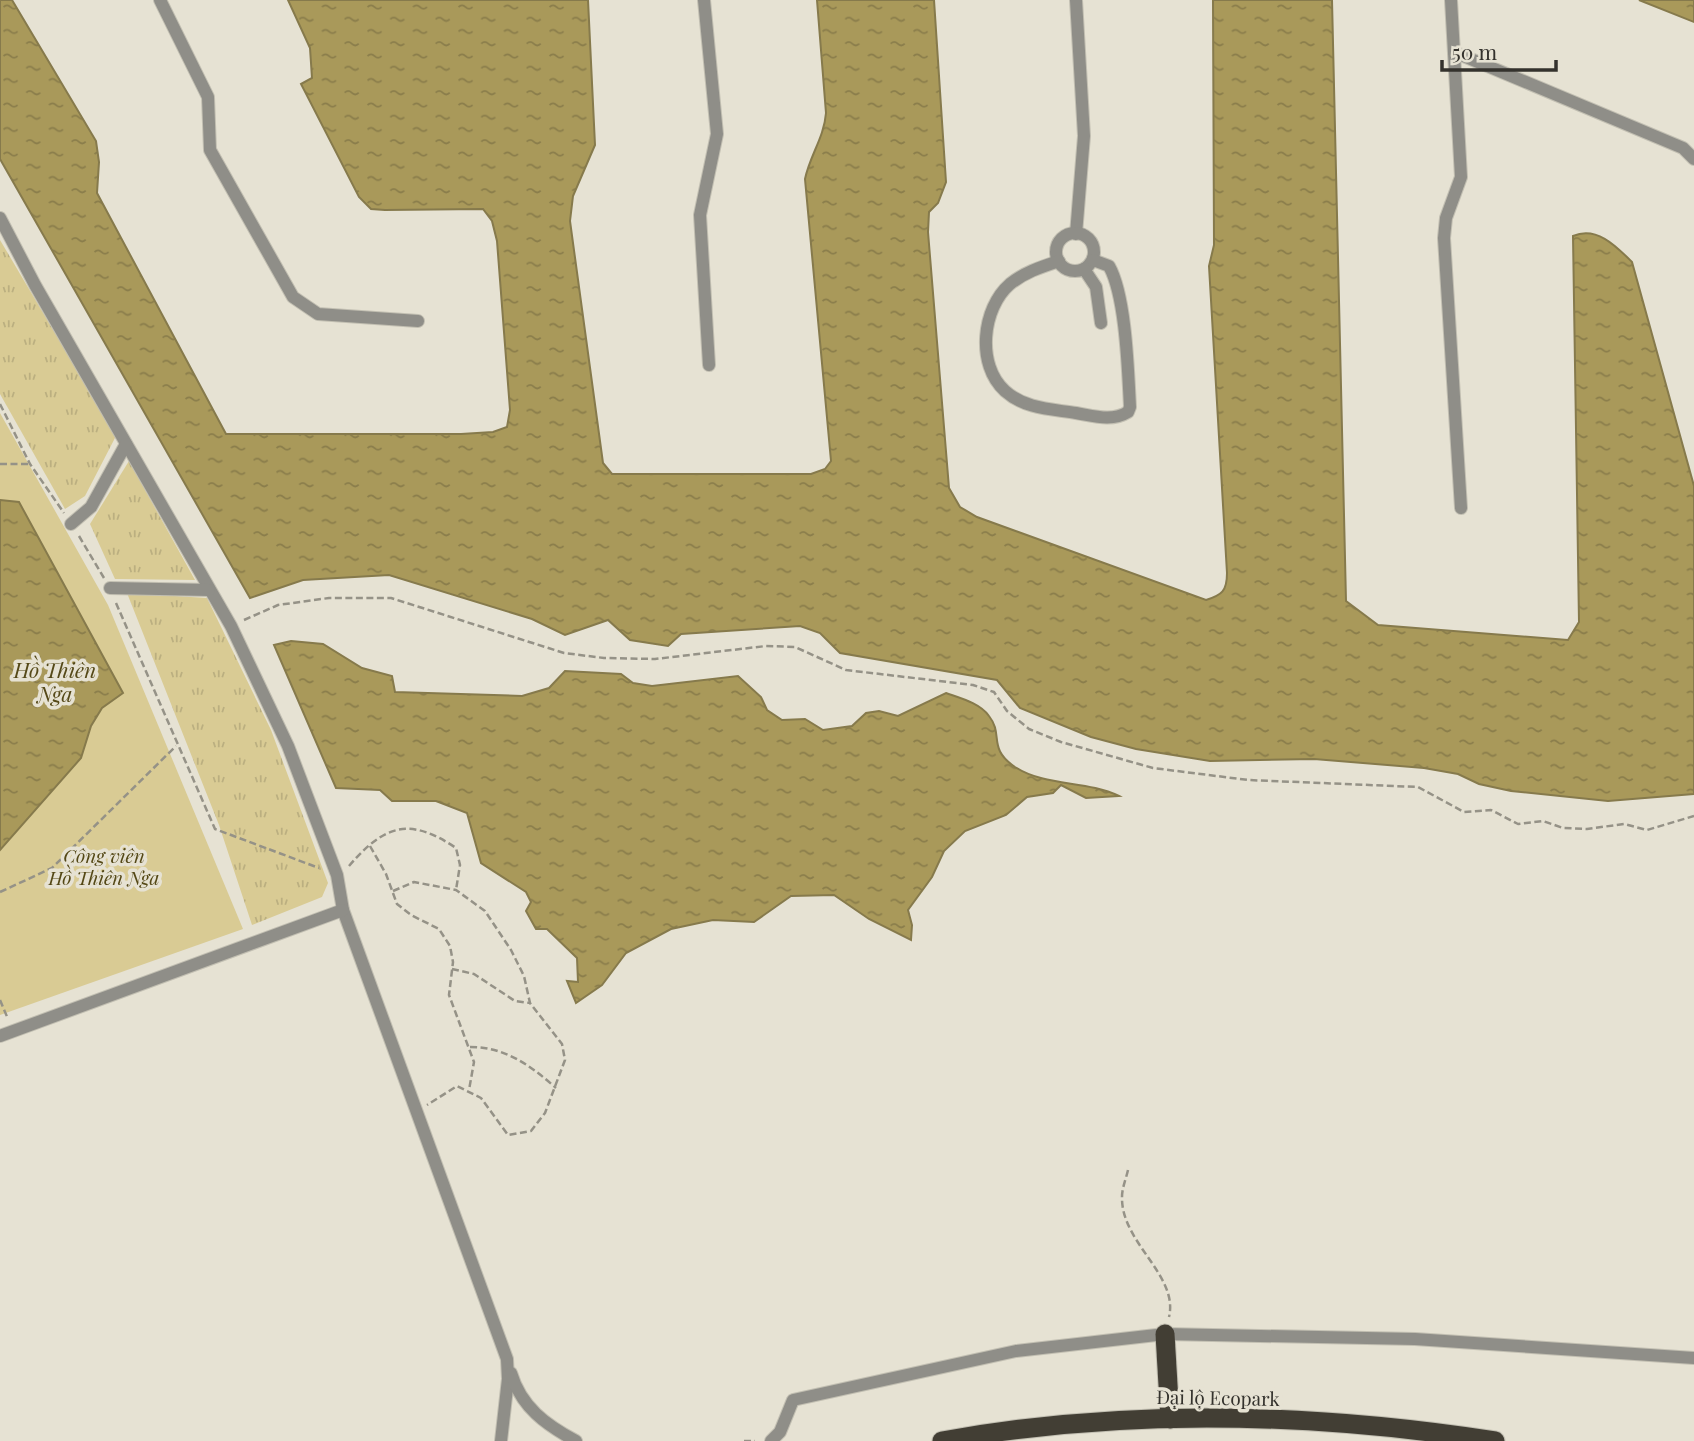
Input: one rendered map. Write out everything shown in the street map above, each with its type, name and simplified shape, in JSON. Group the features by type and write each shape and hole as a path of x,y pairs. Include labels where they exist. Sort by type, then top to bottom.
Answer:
{"highway":[{"path":"1165,1334 1170,1419"},
{"name":"Đại lộ Ecopark","path":"942,1441 1076,1421 1170,1419 1297,1421 1443,1433 1495,1441"}],"street":[{"path":"160,0 208,97 210,150 293,297 318,314 418,321"},
{"path":"704,0 717,134 700,215 709,365"},
{"path":"1076,0 1084,136 1076,234"},
{"path":"1451,0 1461,177 1446,218 1444,238 1461,508"},
{"path":"1454,52 1683,148 1694,159"},
{"path":"0,219 231,626 288,747 337,874 343,910 507,1359 514,1385 527,1406 547,1425 576,1441"},
{"path":"1059,261 1059,244 1067,235 1076,234 1091,241 1089,264 1096,287 1101,323"},
{"path":"1059,261 1072,271 1089,264 1110,266 1116,283 1127,358 1130,407 1128,412 1116,418 1059,411 1022,402 1004,390 994,376 987,354 986,329 994,306 1008,286 1026,272 1059,261"},
{"path":"71,524 91,507 126,443"},
{"path":"110,588 209,590"},
{"path":"0,1036 343,910"},
{"path":"771,1441 780,1432 793,1400 1016,1351 1165,1334 1415,1339 1694,1358"},
{"path":"501,1441 508,1379 507,1359"}],"path":[{"path":"0,404 30,464 110,588 215,830 337,874 370,846 399,828 417,827 456,848 460,865 456,890"},
{"path":"0,464 30,464"},
{"path":"231,626 278,605 329,598 391,598 564,653 604,658 656,659 766,646 795,647 846,670 973,685 994,692 1007,712 1029,729 1061,742 1153,768 1248,780 1418,787 1464,812 1491,810 1518,824 1543,821 1563,828 1587,829 1624,824 1647,830 1694,817"},
{"path":"0,892 52,868 177,746"},
{"path":"370,846 397,904 411,915 439,929 450,946 452,969 449,995 474,1062 469,1090"},
{"path":"393,891 414,881 456,890 485,911 524,976 530,1003 562,1044 565,1060 545,1113 531,1131 517,1136 508,1135 481,1098 457,1086 416,1113"},
{"path":"452,969 474,974 515,1001 530,1003"},
{"path":"0,1000 13,1031"},
{"path":"470,1047 510,1055 530,1065 556,1088"},
{"path":"1128,1170 1122,1198 1132,1233 1168,1287 1172,1306 1165,1334"},
{"path":"746,1440 755,1441"}],"green space":[{"path":"0,240 116,436 85,496 65,509 0,394"},
{"name":"Công viên Hồ Thiên Nga","path":"0,413 108,605 243,929 0,1015"},
{"path":"129,461 195,580 115,579 90,524"},
{"path":"127,593 207,598 271,730 328,883 322,897 252,925 219,825"}],"water":[{"path":"0,0 12,0 96,141 99,162 97,193 226,434 461,434 493,432 507,427 510,410 497,241 492,221 483,209 371,209 359,197 301,84 312,78 310,48 288,0 588,0 595,145 573,196 570,221 603,463 612,474 811,474 825,469 831,461 805,179 823,130 826,113 817,0 934,0 946,182 938,203 929,212 928,232 949,488 960,507 977,517 1206,600 1222,591 1227,573 1209,266 1214,245 1213,0 1332,0 1346,601 1378,625 1568,640 1579,622 1573,236 1590,234 1606,239 1632,262 1694,486 1694,794 1608,801 1511,791 1479,784 1458,774 1424,768 1314,759 1210,761 1136,749 1091,737 1020,708 997,680 840,653 820,633 800,626 681,634 668,646 630,640 608,620 565,635 532,619 389,575 303,580 250,598 0,159"},
{"path":"1639,0 1694,0 1694,22"},
{"name":"Hồ Thiên Nga","path":"0,500 19,502 123,693 102,708 91,726 81,758 0,850"},
{"path":"291,641 323,644 362,668 392,676 395,692 522,696 549,688 565,671 621,674 633,683 652,686 738,676 761,697 767,710 782,720 805,719 823,730 852,726 866,713 879,711 898,716 946,693 985,711 993,723 1001,754 1015,767 1040,778 1119,796 1086,798 1061,785 1053,793 1027,797 1006,815 965,831 944,851 932,877 908,910 912,925 911,940 869,919 834,895 791,896 754,922 713,920 671,929 626,953 602,985 576,1003 567,981 578,982 577,958 547,929 536,929 526,911 531,902 526,892 481,863 467,813 436,801 392,801 380,790 336,788 274,645"}]}
